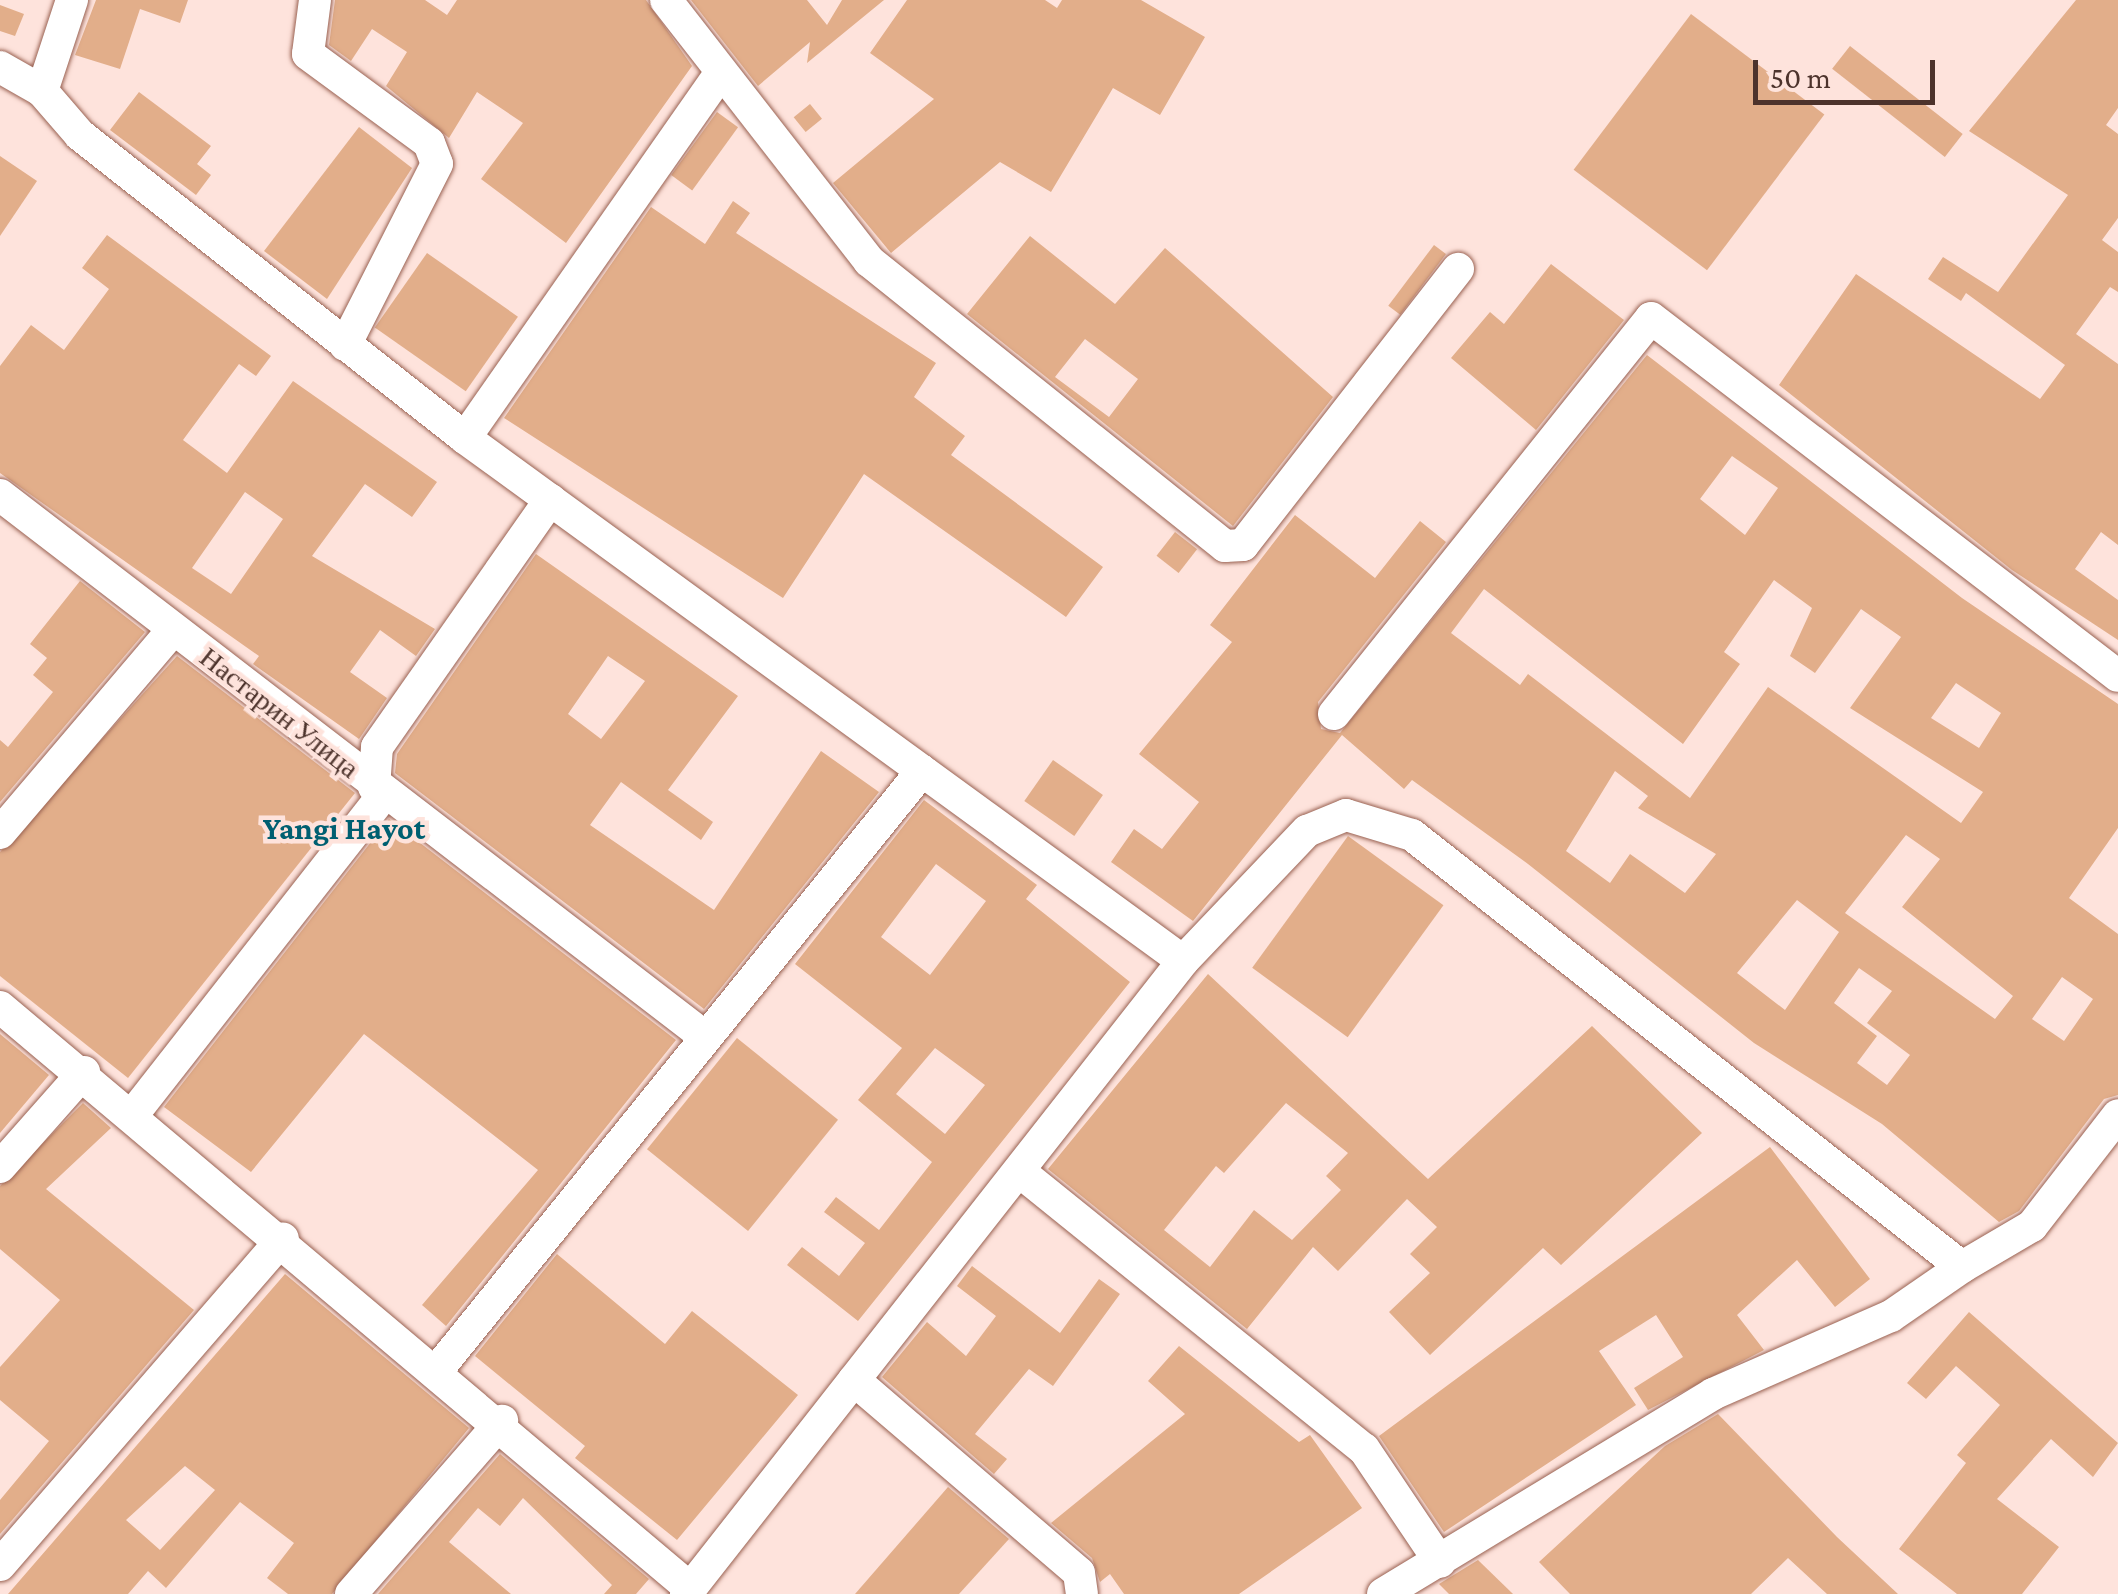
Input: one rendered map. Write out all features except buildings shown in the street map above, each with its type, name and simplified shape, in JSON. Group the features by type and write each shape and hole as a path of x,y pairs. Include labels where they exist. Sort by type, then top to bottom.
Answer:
{"street":[{"path":"42,91 72,0"},
{"path":"316,0 308,54 429,144 437,164 345,345"},
{"path":"666,0 719,75 868,261 1225,546 1243,545 1458,269"},
{"path":"0,66 42,91 80,135 464,438 1183,961"},
{"path":"464,438 719,75"},
{"path":"1334,714 1651,318 2118,676"},
{"name":"Настарин Улица","path":"0,495 379,791 704,1036"},
{"path":"134,1114 379,791 377,746 550,500"},
{"path":"0,833 172,631"},
{"path":"439,1368 922,771"},
{"path":"0,1007 84,1072 502,1421 688,1591 1183,961 1307,831 1346,815 1412,835 1962,1267"},
{"path":"0,1167 84,1072"},
{"path":"1383,1594 1713,1394 1891,1316 1962,1267 2032,1226 2118,1115"},
{"path":"1019,1170 1364,1450 1440,1562"},
{"path":"0,1565 283,1238"},
{"path":"854,1380 1079,1573 1082,1594"},
{"path":"350,1594 502,1421"}],"district":[{"name":"Yangi Hayot","path":"344,828"}]}
